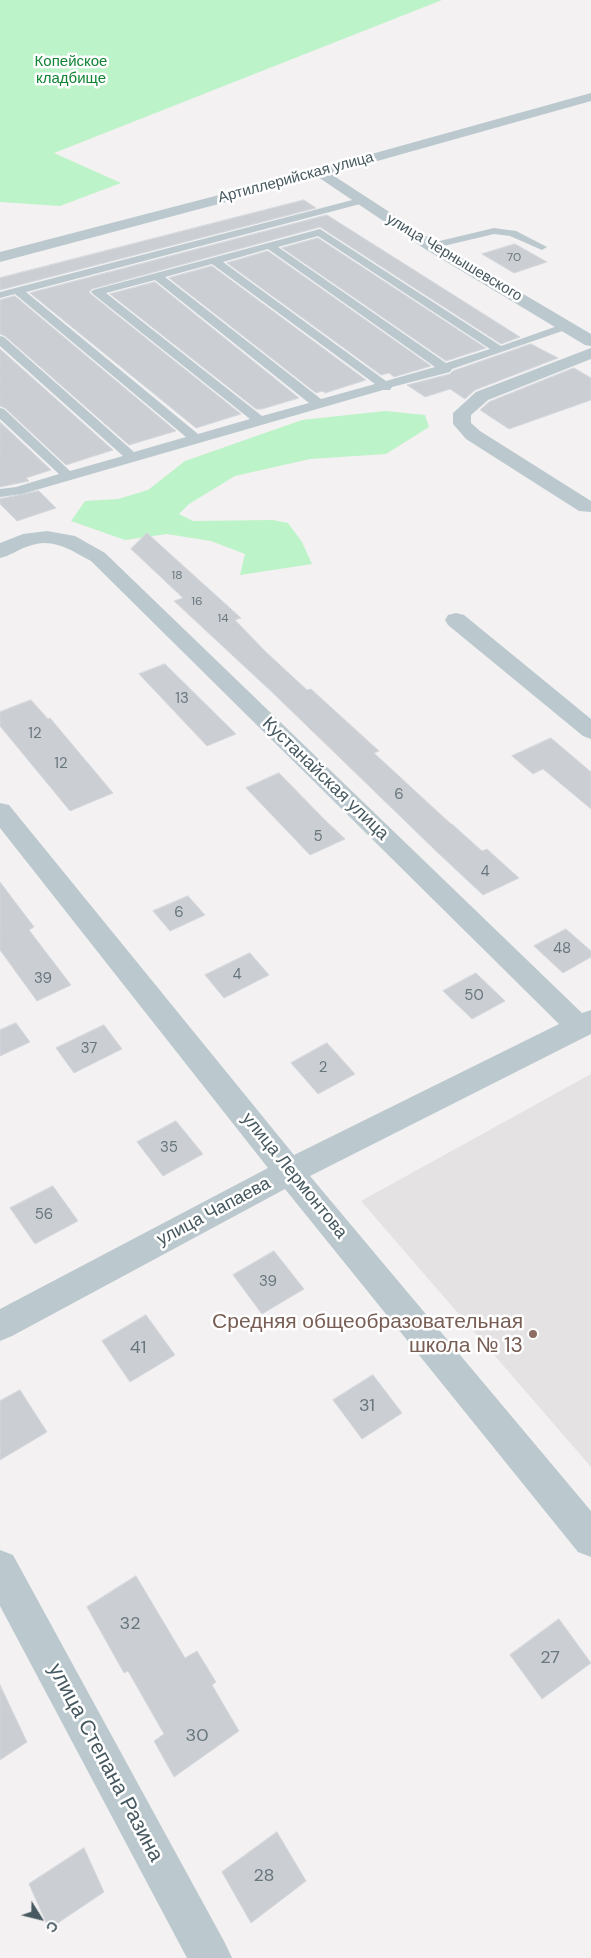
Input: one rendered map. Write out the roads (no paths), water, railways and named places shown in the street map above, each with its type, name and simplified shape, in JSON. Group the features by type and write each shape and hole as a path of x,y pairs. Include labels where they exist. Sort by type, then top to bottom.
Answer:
{"street":[{"name":"Артиллерийская улица","path":"0,257 319,173 591,98"},
{"name":"улица Чернышевского","path":"319,173 431,246 591,340"},
{"path":"586,507 473,435 462,424 462,413 482,396 591,353"},
{"name":"Кустанайская улица","path":"0,552 13,544 45,537 65,539 98,558 585,1024"},
{"path":"456,620 591,731"},
{"name":"улица Лермонтова","path":"0,811 289,1172 591,1539"},
{"name":"улица Чапаева","path":"0,1326 289,1172 585,1024"},
{"name":"улица Степана Разина","path":"0,1568 210,1958"}],"lane":[{"path":"0,295 360,201"},
{"path":"431,246 494,231 512,233 542,247"},
{"path":"260,421 97,292 320,232 499,350"},
{"path":"270,246 446,369"},
{"path":"215,261 386,387"},
{"path":"157,276 319,404"},
{"path":"17,290 196,439"},
{"path":"0,493 17,491 319,404 386,387 446,369 567,326"},
{"path":"0,340 132,457"},
{"path":"0,412 68,476"}],"place":[{"name":"Средняя общеобразовательная школа № 13","path":"533,1334"}],"park label":[{"name":"Копейское кладбище","path":"71,70"}]}
